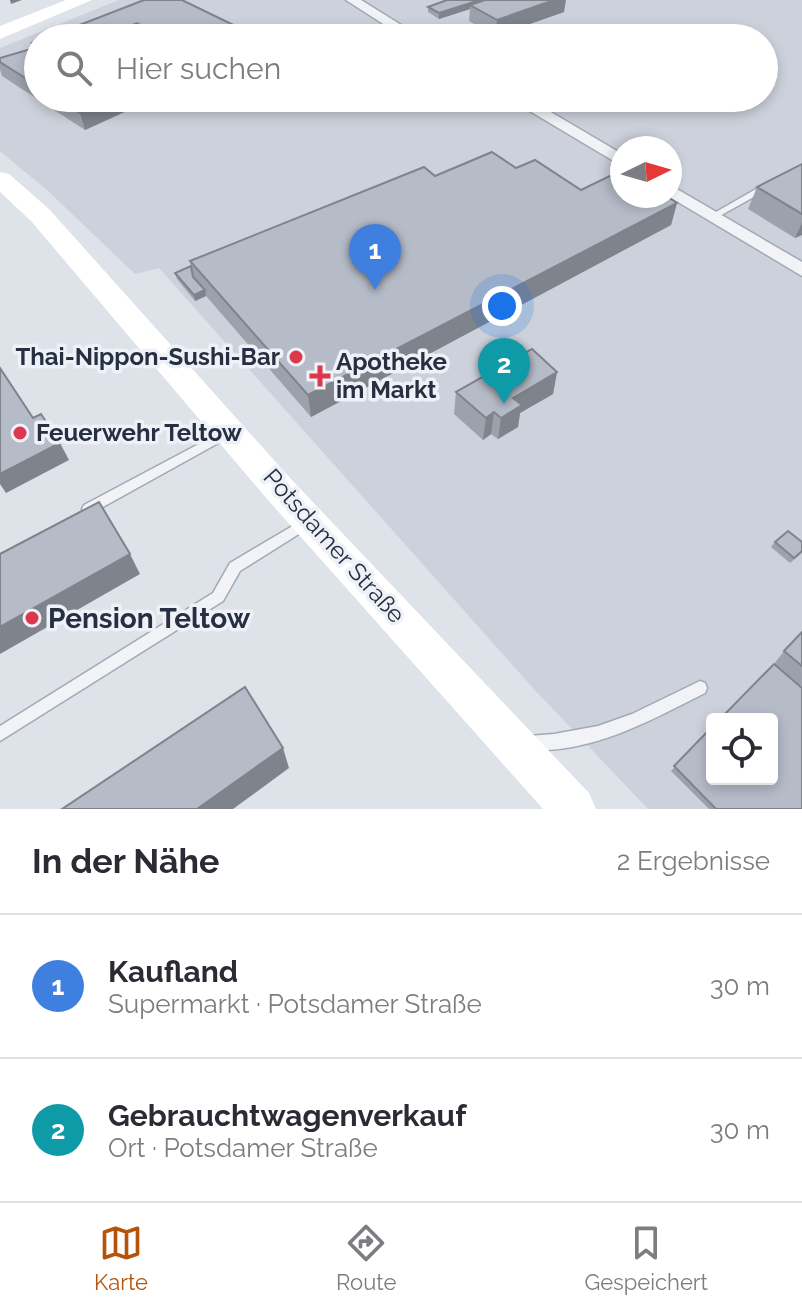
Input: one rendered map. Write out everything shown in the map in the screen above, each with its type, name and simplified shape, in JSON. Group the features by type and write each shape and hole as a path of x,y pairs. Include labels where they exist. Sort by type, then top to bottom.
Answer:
{"street":[{"path":"0,33 83,0"},
{"path":"352,0 392,24"},
{"path":"540,112 610,154"},
{"name":"Potsdamer Straße","path":"0,179 40,215 310,521 573,809"},
{"path":"682,197 802,270"},
{"name":"Potsdamer Straße","path":"0,206 33,237 97,281"}],"lane":[{"path":"713,216 778,180"},
{"path":"74,517 231,430"},
{"path":"0,734 218,597 235,567 310,521"},
{"path":"514,743 569,743 614,731 700,688"}],"shaded area":[{"path":"119,0 802,0 802,809 648,809 532,687 159,268 135,274 47,190 0,151 0,48 24,38 24,112 778,112 778,24 60,24"}],"building":[{"path":"144,0 182,0 231,24 137,23 82,24"},
{"path":"447,0 480,0 439,13 428,7"},
{"path":"485,0 554,0 497,20 470,5"},
{"path":"24,51 24,77 0,62 0,58"},
{"path":"492,152 516,168 535,160 581,190 610,176 610,208 667,208 308,395 190,261 424,167 435,176"},
{"path":"802,164 802,214 757,187"},
{"path":"191,266 193,277 205,290 194,295 175,273"},
{"path":"532,349 557,372 513,398 522,405 501,418 494,412 486,418 456,392"},
{"name":"Feuerwehr Teltow","path":"0,368 33,418 41,414 60,443 0,474"},
{"path":"99,502 130,554 0,627 0,554"},
{"path":"788,531 802,542 802,551 794,558 775,542"},
{"path":"802,632 802,666 784,651"},
{"path":"774,664 802,688 802,809 716,809 674,766 706,733 706,785 778,785 778,713 726,713"},
{"path":"245,687 283,748 197,809 62,809"}],"place":[{"name":"Kaufland","path":"375,290"},
{"name":"Thai-Nippon-Sushi-Bar","path":"296,357"},
{"name":"Apotheke im Markt","path":"320,376"},
{"name":"Gebrauchtwagenverkauf","path":"504,404"},
{"name":"Feuerwehr Teltow","path":"20,433"},
{"name":"Pension Teltow","path":"32,618"}]}
